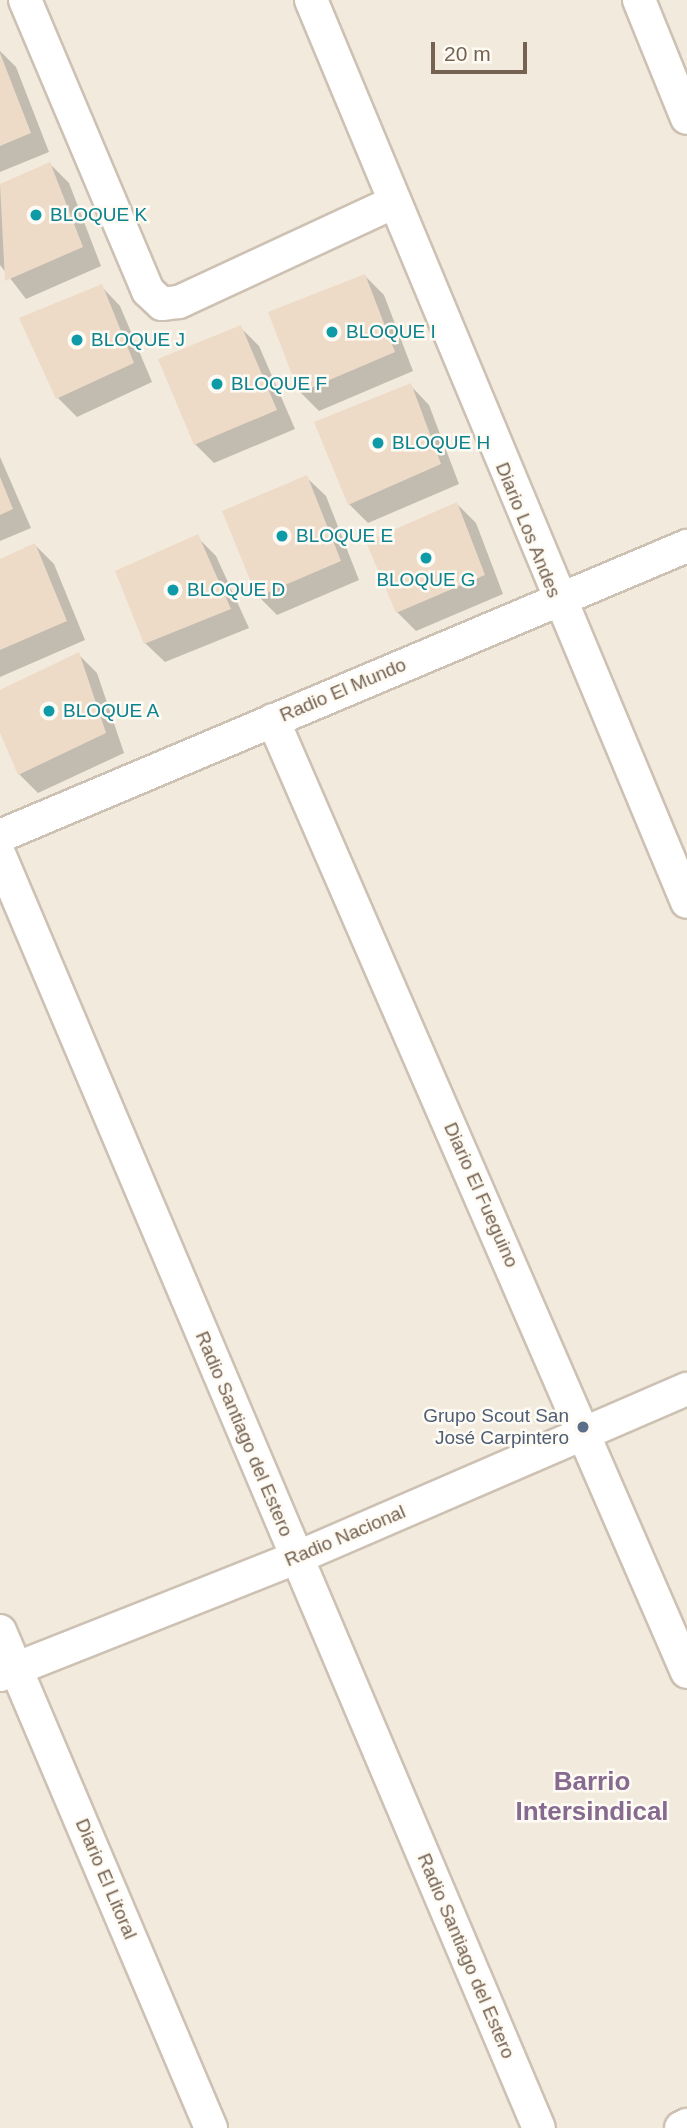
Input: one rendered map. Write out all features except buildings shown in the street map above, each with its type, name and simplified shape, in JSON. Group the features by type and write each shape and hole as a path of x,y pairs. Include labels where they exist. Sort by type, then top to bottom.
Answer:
{"street":[{"path":"24,0 148,291 162,304 179,302 394,202"},
{"name":"Diario Los Andes","path":"311,0 556,599 687,902"},
{"path":"639,0 687,118"},
{"name":"Radio El Mundo","path":"0,836 556,599 687,546"},
{"name":"Diario El Fueguino","path":"273,720 687,1672"},
{"name":"Radio Santiago del Estero","path":"0,856 539,2128"},
{"name":"Radio Nacional","path":"8,1672 296,1558 687,1389"},
{"name":"Diario El Litoral","path":"0,1631 8,1672 211,2128"},
{"path":"681,2128 687,2125"}],"shaded area":[{"path":"0,0 687,0 687,2128 0,2128"}],"place":[{"name":"BLOQUE K","path":"36,215"},
{"name":"BLOQUE I","path":"332,332"},
{"name":"BLOQUE J","path":"77,340"},
{"name":"BLOQUE F","path":"217,384"},
{"name":"BLOQUE H","path":"378,443"},
{"name":"BLOQUE E","path":"282,536"},
{"name":"BLOQUE G","path":"426,558"},
{"name":"BLOQUE D","path":"173,590"},
{"name":"BLOQUE A","path":"49,711"},
{"name":"Grupo Scout San José Carpintero","path":"583,1427"}],"district":[{"name":"Barrio Intersindical","path":"592,1797"}]}
